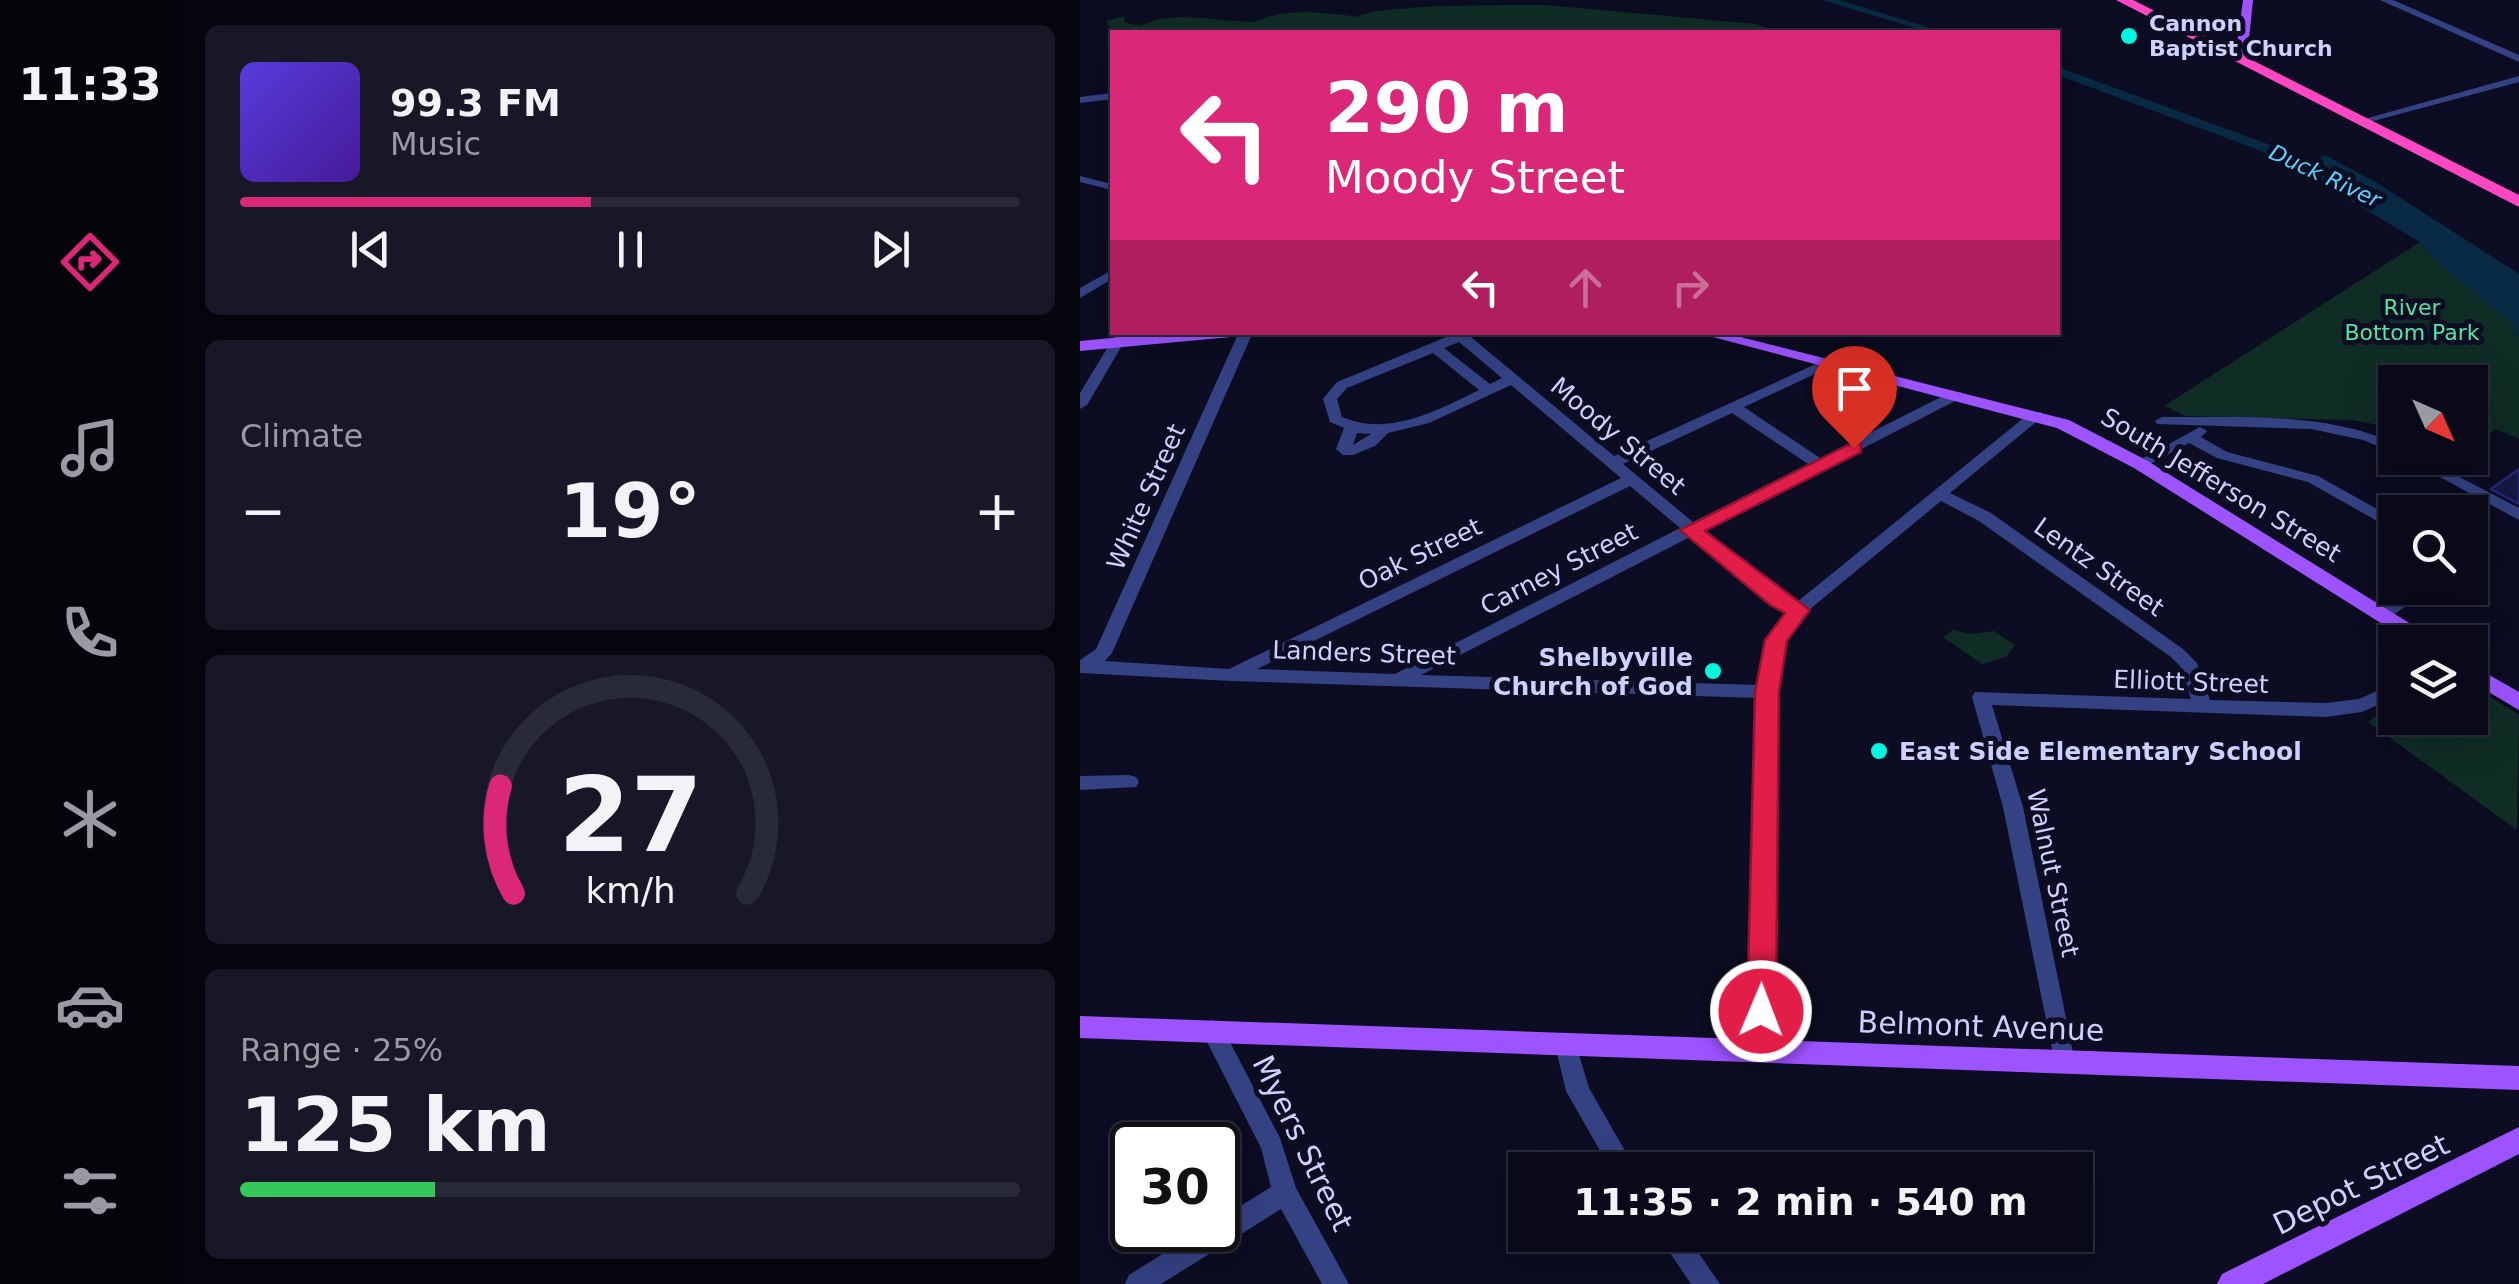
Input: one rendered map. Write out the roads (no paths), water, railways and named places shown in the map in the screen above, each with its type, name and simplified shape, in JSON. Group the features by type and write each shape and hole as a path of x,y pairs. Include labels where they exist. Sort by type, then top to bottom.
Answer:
{"highway":[{"path":"2125,0 2519,202"}],"main road":[{"path":"2241,59 2248,0"},
{"path":"1080,346 1120,338 1176,335"},
{"name":"South Jefferson Street","path":"1713,335 2036,415 2086,434 2397,625"},
{"path":"2488,682 2519,702"},
{"name":"Belmont Avenue","path":"1080,1027 2514,1079"},
{"name":"Depot Street","path":"2232,1284 2519,1140"}],"street":[{"path":"2385,0 2519,59"},
{"path":"2362,121 2519,79"},
{"path":"1080,100 1110,96"},
{"path":"1080,179 1110,186"},
{"path":"1080,294 1110,275"},
{"name":"White Street","path":"1082,669 1104,653 1245,335"},
{"path":"1457,335 1352,380 1334,392 1329,406 1332,412 1351,429 1381,432 1402,428 1512,380"},
{"name":"Moody Street","path":"1460,335 1691,530 1778,600 1798,610"},
{"path":"1080,405 1120,338"},
{"path":"1434,346 1488,390"},
{"path":"1612,462 1827,363"},
{"name":"Carney Street","path":"1398,678 1956,395"},
{"path":"1732,406 1820,466"},
{"path":"1760,1051 1767,692 1776,640 1798,610 2036,415"},
{"path":"2162,421 2344,429 2378,442"},
{"path":"2140,464 2213,423"},
{"path":"1351,429 1344,449 1348,452 1370,444 1381,432"},
{"path":"2190,437 2234,459 2313,479 2378,516"},
{"path":"2445,475 2519,515"},
{"name":"Oak Street","path":"1231,675 1631,479"},
{"name":"Lentz Street","path":"1938,493 1985,517 2177,653 2188,663 2203,708"},
{"path":"2382,616 2398,605"},
{"name":"Landers Street","path":"1082,669 1767,692"},
{"name":"Elliott Street","path":"1981,696 2326,710 2362,704 2378,697"},
{"name":"Walnut Street","path":"1981,696 2012,807 2064,1062"},
{"path":"1080,783 1129,782"},
{"name":"Myers Street","path":"1212,1030 1272,1146 1286,1192 1336,1284"},
{"path":"1566,1044 1578,1091 1614,1152"},
{"path":"1138,1284 1286,1192"},
{"path":"1684,1252 1708,1284"}],"water":[{"path":"2325,155 2377,183 2519,274 2519,335 2511,334 2516,326 2435,261 2420,242 2346,198 2289,172"}],"waterway":[{"name":"Duck River","path":"1827,0 1931,30"},
{"name":"Duck River","path":"2060,72 2309,164 2331,176"}],"place":[{"name":"Cannon Baptist Church","path":"2129,36"},
{"name":"Shelbyville Church of God","path":"1713,671"},
{"name":"East Side Elementary School","path":"1879,751"}],"park label":[{"name":"River Bottom Park","path":"2412,320"}]}
